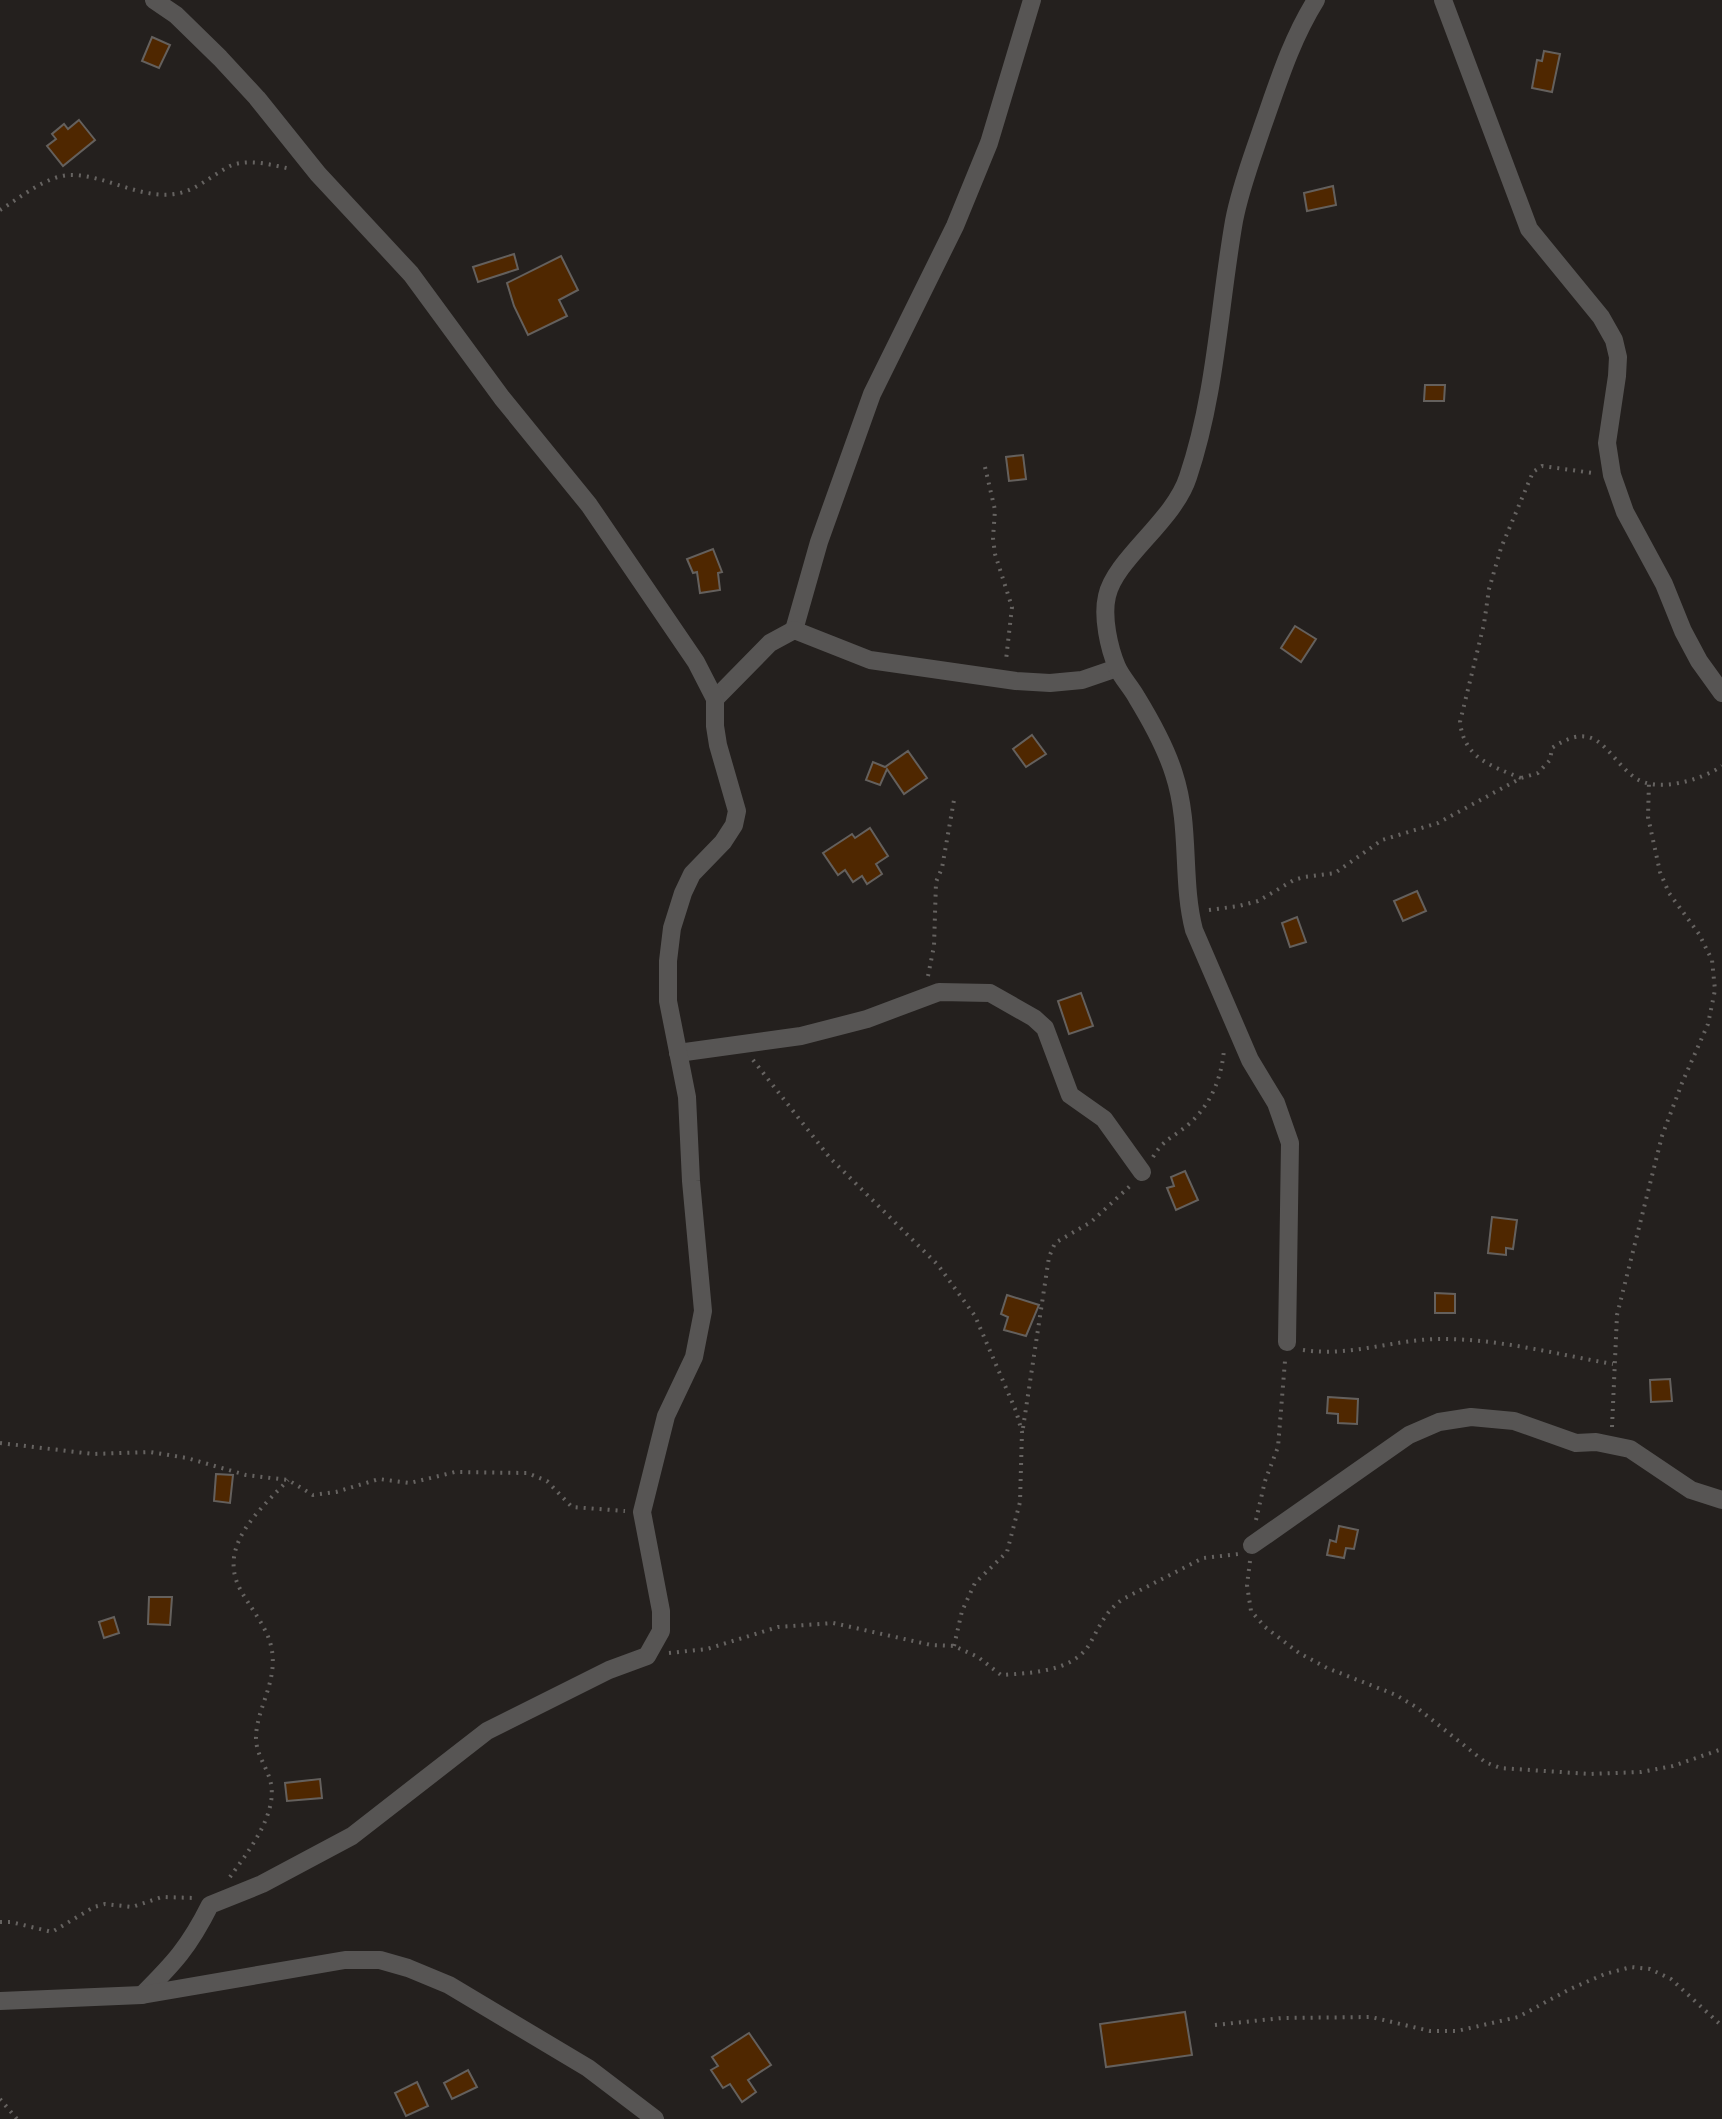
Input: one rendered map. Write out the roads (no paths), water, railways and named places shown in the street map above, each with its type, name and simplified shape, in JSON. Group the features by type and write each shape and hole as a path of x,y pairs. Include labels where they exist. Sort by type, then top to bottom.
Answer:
{"street":[{"path":"142,1995 185,1950 210,1905 262,1884 352,1836 487,1731 609,1670 647,1656 661,1631 661,1611 642,1512 666,1416 694,1357 703,1311 687,1097 668,1001 672,928 692,874 723,842 734,825 737,811 718,745 715,699 696,662 589,505 502,398 411,274 318,174 257,98 220,58 176,15 154,0"},
{"path":"715,699 770,643 794,630 819,542 872,394 955,226 989,143 1032,0"},
{"path":"1287,1342 1290,1143 1276,1103 1250,1060 1194,930 1189,910 1186,839 1174,774 1138,698 1117,668 1106,626 1107,596 1113,580 1171,511 1187,482 1200,440 1214,370 1235,219 1287,55 1316,0"},
{"path":"1443,0 1529,229 1601,317 1614,340 1618,357 1617,376 1607,443 1612,475 1625,512 1664,584 1683,631 1699,661 1722,693"},
{"path":"794,630 870,660 1005,679 1050,683 1082,680 1117,668"},
{"path":"678,1053 801,1036 867,1019 939,992 990,993 1034,1018 1045,1028 1070,1095 1104,1119 1142,1172"},
{"path":"1252,1545 1409,1435 1439,1422 1471,1417 1514,1421 1576,1443 1612,1444 1630,1449 1691,1490 1722,1500"},
{"path":"0,2001 142,1995 345,1960 380,1960 449,1985 588,2068 655,2119"}]}
